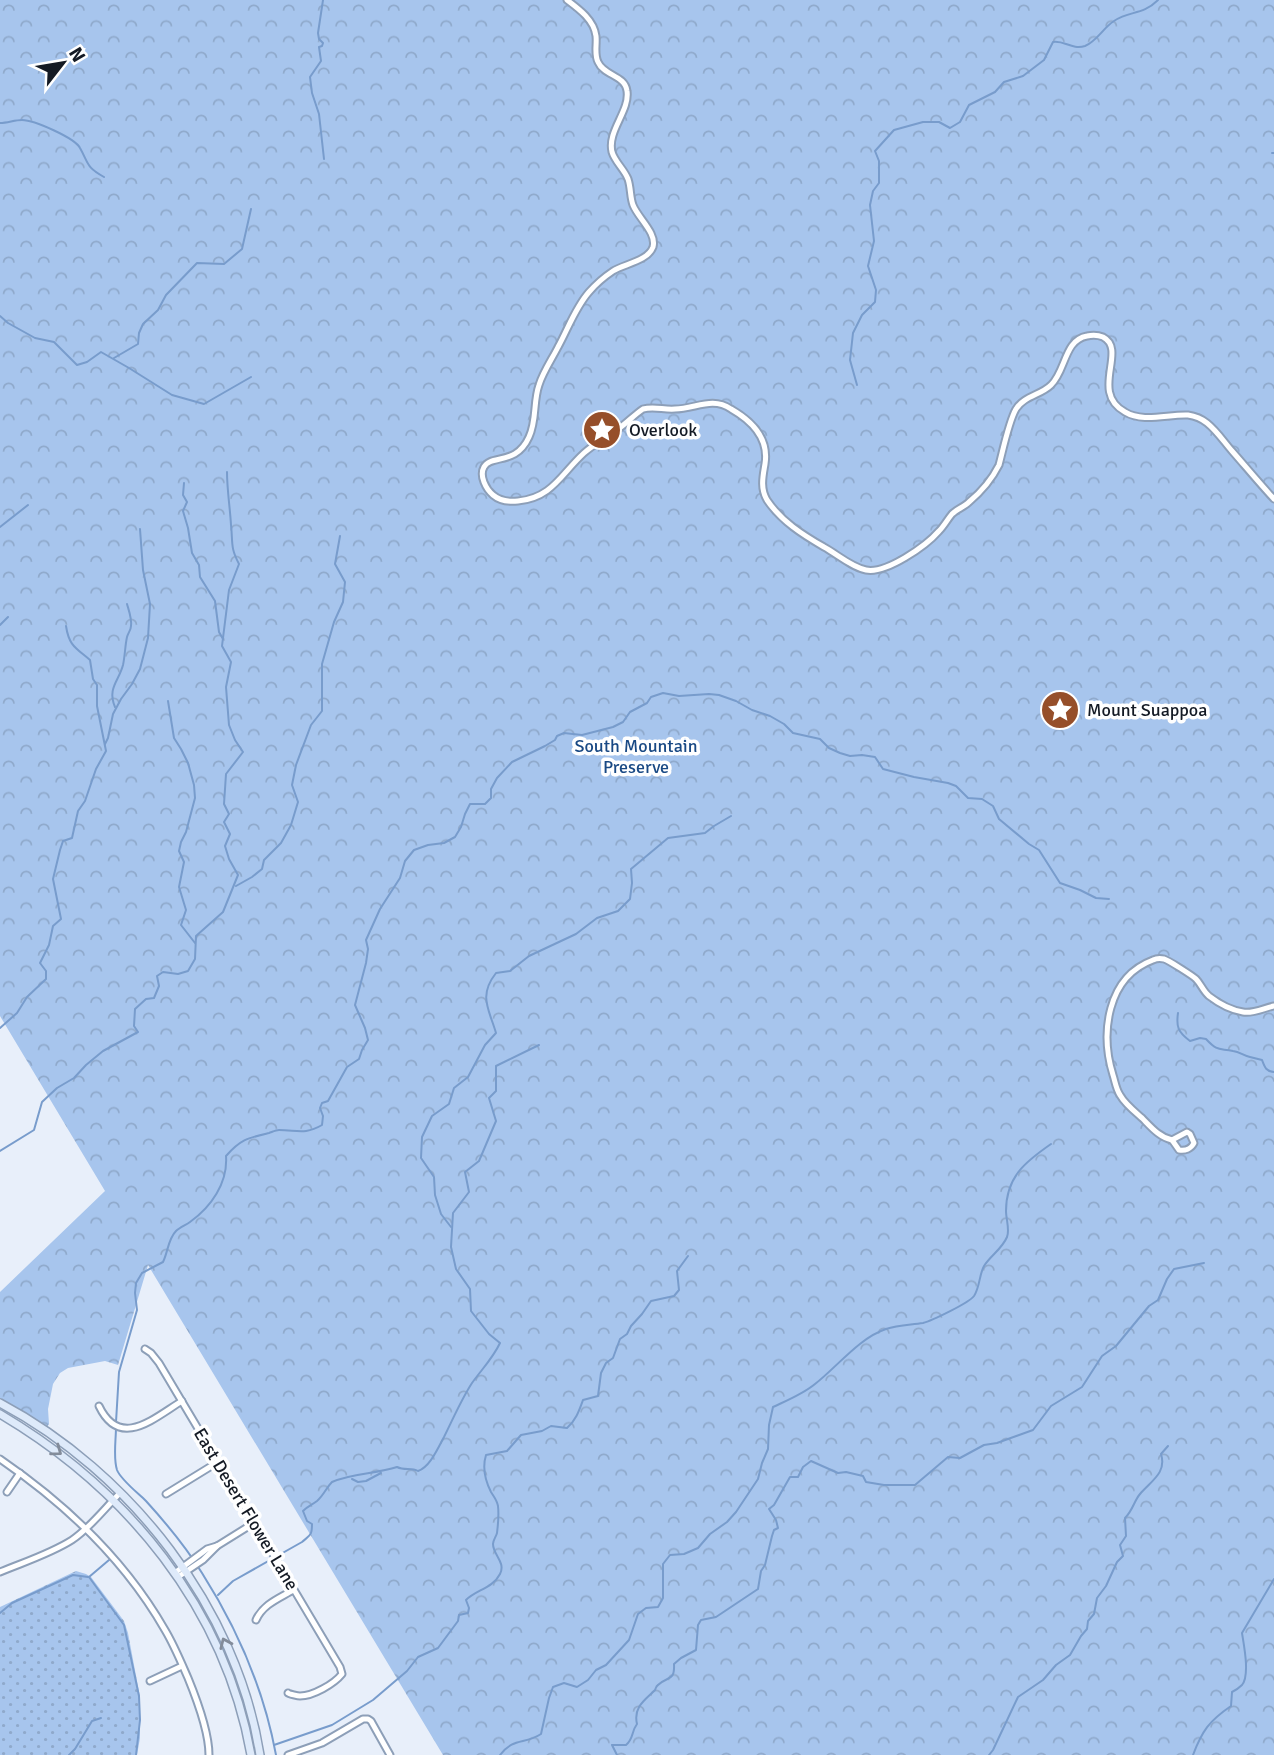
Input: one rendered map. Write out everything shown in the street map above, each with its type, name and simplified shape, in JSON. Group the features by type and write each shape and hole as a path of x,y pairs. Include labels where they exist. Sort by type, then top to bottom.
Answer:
{"street":[{"path":"567,0 592,24 600,66 621,80 626,87 626,99 614,134 612,152 627,177 633,204 652,236 653,246 645,257 605,276 582,302 539,385 534,423 527,441 514,455 491,461 483,467 484,483 496,498 518,502 543,494 559,482 586,452 643,409 676,409 713,402 729,407 750,424 763,440 766,452 764,493 781,516 800,533 856,566 869,571 883,569 902,559 940,531 953,513 980,491 999,465 1018,406 1053,383 1073,343 1083,337 1095,335 1105,338 1112,349 1109,387 1112,399 1121,409 1134,416 1186,415 1201,419 1221,437 1274,499"},
{"path":"1172,1140 1164,1138 1154,1130 1128,1105 1117,1088 1106,1045 1113,999 1123,981 1144,964 1164,958 1193,976 1209,996 1227,1007 1248,1013 1274,1006"},
{"name":"East Desert Flower Lane","path":"145,1349 159,1363 340,1667 342,1674 339,1678 312,1693 299,1696 288,1693"},
{"path":"99,1406 110,1422 120,1428 134,1429 182,1401"},
{"path":"0,1403 67,1447 120,1493 184,1569 220,1631 237,1672 260,1755"},
{"path":"0,1414 61,1454 184,1569 228,1674 240,1708 251,1755"},
{"path":"0,1459 45,1491 86,1528 117,1561 152,1607 167,1632 199,1707 209,1755"},
{"path":"166,1493 218,1462"},
{"path":"7,1492 20,1473"},
{"path":"0,1572 74,1539 120,1493"},
{"path":"184,1569 254,1524"},
{"path":"256,1619 264,1608 293,1590"},
{"path":"150,1681 183,1667"},
{"path":"228,1674 237,1672"},
{"path":"288,1755 312,1751 363,1719 368,1719 390,1755"}],"green space":[{"name":"South Mountain Preserve","path":"0,0 1274,0 1274,1755 443,1755 148,1265 118,1365 105,1361 68,1368 60,1373 53,1384 47,1427 0,1398 0,1292 105,1191 0,1016"},
{"path":"76,1571 91,1577 124,1621 128,1633 140,1697 140,1738 137,1755 0,1755 0,1607"}],"waterway":[{"path":"323,0 318,33 323,43 319,47 321,61 310,77 319,114 324,159"},
{"path":"857,385 850,360 853,333 862,315 875,302 876,290 868,266 874,241 870,205 873,191 879,183 879,161 875,151 894,130 923,122 939,122 950,128 960,122 969,105 995,92 1004,82 1023,76 1044,60 1053,42 1076,47 1085,46 1114,21 1141,11 1158,0"},
{"path":"0,123 28,121 63,135 77,144 91,168 104,177"},
{"path":"114,358 138,344 143,324 197,263 224,264 242,249 251,209"},
{"path":"0,316 35,338 54,342 77,365 87,362 101,352 172,395 204,404 251,377"},
{"path":"0,1151 34,1130 42,1102 57,1088 74,1078 103,1051 138,1032 134,1026 135,1009 146,999 154,998 159,986 157,976 163,972 178,974 188,971 195,959 196,936 223,912 238,875 225,846 230,834 224,822 229,814 224,804 226,774 243,752 229,725 226,687 231,662 222,646 229,590 239,564 232,545 227,472"},
{"path":"184,483 183,495 187,502 183,511 192,553 199,565 200,577 215,601 219,632 223,639"},
{"path":"0,527 28,505"},
{"path":"105,744 113,714 140,669 148,638 150,604 143,570 140,529"},
{"path":"236,886 262,869 264,860 281,843 291,825 298,802 292,785 296,765 311,725 322,711 322,664 334,622 343,602 345,582 335,564 340,536"},
{"path":"115,707 112,695 123,665 131,627 127,604"},
{"path":"0,625 8,617"},
{"path":"0,1028 17,1013 27,997 46,979 46,971 40,963 49,945 53,926 61,919 53,879 60,850 63,841 72,838 78,811 85,801 96,769 106,751 97,706 97,685 93,679 90,660 71,642 66,626"},
{"path":"116,1422 119,1372 137,1310 136,1283 142,1273 163,1262 173,1234 198,1216 211,1202 221,1185 226,1156 231,1150 245,1140 275,1131 306,1131 322,1125 322,1103 328,1101 347,1067 359,1059 368,1040 355,1005 366,963 366,940 380,909 400,878 405,861 414,850 444,843 455,837 470,804 485,804 491,798 491,789 497,778 512,762 545,746 557,736 564,733 582,735 613,727 623,722 630,712 647,703 651,697 663,693 679,696 719,695 770,716 793,733 820,739 829,748 840,753 875,757 883,769 948,783 956,786 968,798 982,799 993,806 999,819 1039,850 1060,883 1096,898 1109,899"},
{"path":"168,701 174,738 188,763 194,785 195,798 179,851 184,862 179,887 186,910 181,925 195,943"},
{"path":"451,1227 441,1214 435,1195 434,1177 421,1158 422,1137 432,1116 449,1104 454,1088 468,1077 485,1045 496,1033 486,996 496,973 510,971 529,956 576,934 597,918 618,911 630,899 631,869 668,838 705,833 731,816"},
{"path":"1178,1013 1179,1029 1190,1041 1206,1039 1219,1049 1262,1060 1266,1069 1274,1072"},
{"path":"218,1595 233,1581 309,1536 312,1524 307,1521 303,1511 319,1499 332,1482 397,1467 418,1471 426,1466 468,1389 491,1359 500,1343 489,1334 471,1311 470,1289 456,1269 451,1247 453,1213 469,1192 465,1172 479,1161 496,1121 489,1098 496,1091 496,1066 539,1045"},
{"path":"500,1755 515,1743 541,1734 553,1687 564,1683 577,1687 588,1680 629,1640 638,1614 646,1608 658,1607 663,1598 663,1564 670,1555 684,1554 698,1548 736,1512 758,1479 768,1449 773,1407 810,1388 857,1346 876,1333 927,1322 974,1296 984,1266 1007,1237 1007,1199 1013,1180 1025,1164 1051,1144"},
{"path":"274,1745 332,1725 373,1700 407,1671 418,1657 438,1648 458,1621 459,1615 468,1613 466,1600 497,1579 501,1566 493,1544 497,1533 498,1506 486,1478 486,1455 507,1451 521,1435 542,1431 551,1426 567,1428 577,1415 583,1400 598,1396 601,1373 606,1363 613,1358 620,1339 627,1334 651,1301 674,1296 679,1290 677,1271 688,1256"},
{"path":"617,1755 612,1745 626,1745 629,1742 637,1724 636,1718 641,1704 657,1685 672,1676 674,1664 696,1650 698,1625 701,1620 716,1617 758,1589 772,1536 778,1528 769,1509 790,1477 798,1477 803,1467 811,1461 838,1473 863,1476 866,1482 915,1485 948,1457 960,1458 984,1445 1033,1430 1051,1406 1082,1387 1102,1356 1116,1346 1149,1306 1158,1300 1174,1269 1204,1263"},
{"path":"116,1427 117,1470 176,1536 215,1594 257,1683 276,1755"},
{"path":"989,1755 1018,1697 1043,1680 1056,1665 1070,1655 1087,1629 1097,1598 1123,1556 1120,1545 1126,1536 1125,1518 1140,1494 1160,1472 1161,1454 1168,1446"},
{"path":"352,1479 358,1482 366,1481 381,1473"},
{"path":"109,1560 89,1577 124,1625 139,1696 140,1720 136,1755"},
{"path":"0,1613 12,1603 73,1575 88,1577"},
{"path":"1193,1755 1207,1727 1231,1706 1232,1692 1242,1685 1246,1674 1242,1633 1274,1579"},
{"path":"69,1755 92,1721 101,1718"}],"place":[{"name":"Overlook","path":"602,430"},
{"name":"Mount Suappoa","path":"1060,710"}]}
